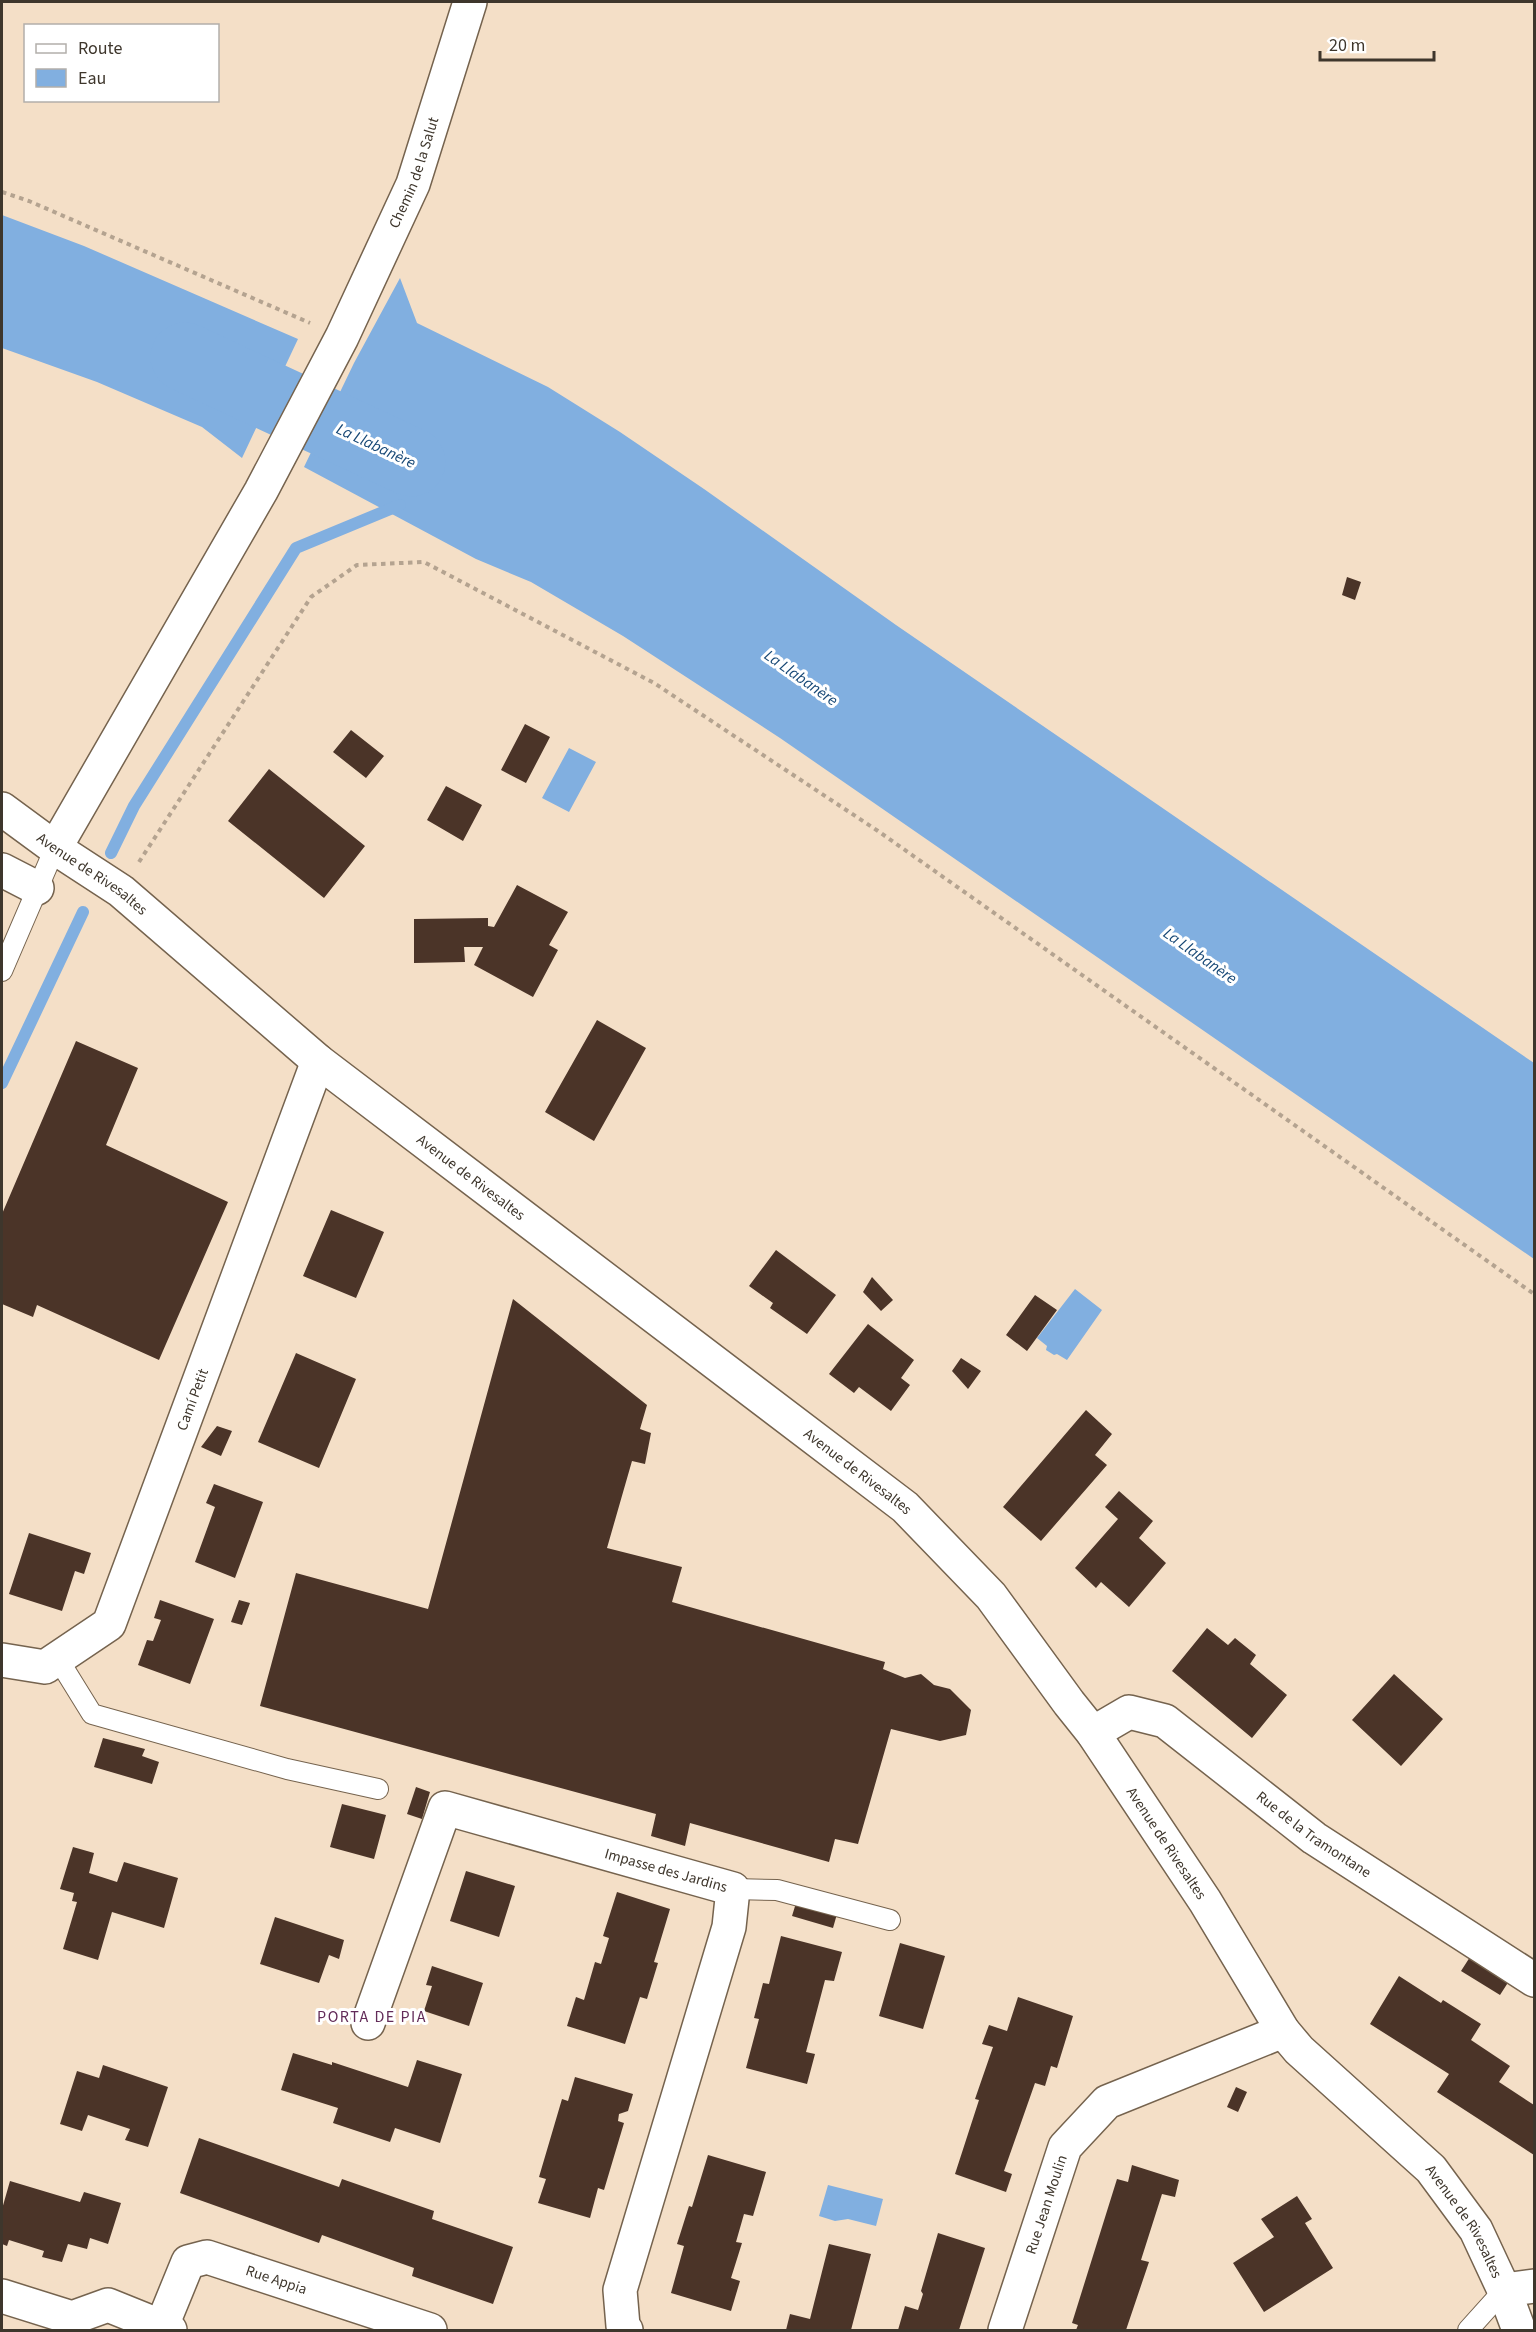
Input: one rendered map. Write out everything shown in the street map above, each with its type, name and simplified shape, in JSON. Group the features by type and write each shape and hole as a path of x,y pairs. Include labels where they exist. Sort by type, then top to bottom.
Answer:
{"street":[{"name":"Chemin de la Salut","path":"55,848 261,491 342,337 413,184 470,2"},
{"name":"Avenue de Rivesaltes","path":"2,809 55,848 121,891 318,1061 904,1507 991,1596 1069,1704 1093,1733 1204,1901 1283,2031 1299,2050 1431,2169 1519,2288 1519,2331"},
{"path":"2,870 37,888"},
{"name":"Camí Petit","path":"2,1660 45,1667 109,1624 318,1061"},
{"name":"Rue de la Tramontane","path":"1093,1733 1129,1712 1165,1721 1314,1838 1534,1980"},
{"name":"Impasse des Jardins","path":"368,2023 445,1808 733,1889 729,1927 620,2290 623,2326 626,2331"},
{"name":"Rue Jean Moulin","path":"1005,2331 1065,2147 1107,2102 1283,2031"},
{"name":"Rue Appia","path":"2,2296 72,2318 108,2305 166,2329 188,2262 207,2257 430,2331"}],"lane":[{"path":"2,970 55,848"},
{"path":"58,1659 92,1714 287,1769 378,1789"},
{"path":"733,1889 777,1890 890,1920"},
{"path":"1468,2331 1519,2288"}],"path":[{"path":"2,192 29,201 342,337"},
{"path":"121,891 311,597 357,565 423,562 654,683 878,831 1534,1294"}],"water":[{"path":"2,215 84,246 298,339 242,458 202,427 97,382 2,348"},
{"path":"400,278 417,323 548,387 620,432 896,625 1534,1063 1534,1259 780,738 623,636 531,582 476,559 304,467 354,363"},
{"path":"569,748 596,762 569,812 542,798"},
{"path":"1075,1289 1102,1310 1067,1360 1046,1350 1047,1346 1037,1338"},
{"path":"828,2185 883,2199 876,2226 848,2219 835,2221 819,2216"}],"building":[{"path":"1347,577 1361,582 1355,600 1342,595"},
{"path":"525,724 550,737 526,783 501,770"},
{"path":"351,730 384,756 366,778 333,752"},
{"path":"269,769 365,846 324,898 228,821"},
{"path":"446,786 482,805 463,841 427,820"},
{"path":"517,885 568,912 549,945 558,950 533,997 474,965 483,947 464,947 465,962 414,963 414,919 488,918 488,926 494,927"},
{"path":"597,1020 646,1048 594,1141 545,1112"},
{"path":"76,1041 138,1068 106,1145 228,1202 159,1360 37,1305 33,1317 2,1304 2,1214"},
{"path":"331,1210 384,1232 356,1298 303,1276"},
{"path":"776,1250 836,1295 807,1334 770,1308 773,1303 749,1286"},
{"path":"872,1277 893,1300 881,1311 863,1292"},
{"path":"1035,1295 1057,1310 1027,1351 1006,1335"},
{"path":"513,1299 647,1405 640,1429 651,1433 645,1464 632,1461 607,1548 682,1567 672,1602 885,1662 883,1669 905,1678 921,1674 934,1685 950,1689 971,1710 966,1735 940,1741 891,1729 858,1844 835,1839 829,1862 690,1823 685,1846 651,1836 656,1814 260,1706 296,1573 428,1609"},
{"path":"868,1324 914,1360 901,1378 910,1385 891,1411 859,1387 854,1393 829,1374"},
{"path":"296,1353 356,1379 319,1468 258,1442"},
{"path":"961,1358 981,1371 968,1389 952,1371"},
{"path":"1086,1410 1112,1434 1095,1455 1107,1465 1041,1541 1003,1507"},
{"path":"217,1426 232,1431 221,1456 201,1447"},
{"path":"214,1484 263,1502 235,1578 195,1562 215,1507 206,1503"},
{"path":"1119,1491 1153,1521 1139,1538 1166,1563 1129,1607 1101,1582 1096,1588 1075,1568 1118,1519 1105,1507"},
{"path":"29,1533 91,1553 84,1574 75,1571 62,1611 9,1594"},
{"path":"160,1600 214,1619 190,1684 138,1665 147,1640 153,1641 161,1620 154,1618"},
{"path":"239,1600 250,1603 242,1625 231,1622"},
{"path":"1207,1628 1228,1645 1235,1638 1256,1655 1250,1664 1287,1695 1252,1738 1172,1671"},
{"path":"1394,1674 1443,1719 1401,1766 1352,1720"},
{"path":"103,1738 145,1749 142,1756 159,1762 152,1784 94,1767"},
{"path":"416,1787 430,1792 422,1819 407,1814"},
{"path":"342,1804 386,1815 374,1859 330,1847"},
{"path":"73,1847 94,1853 89,1873 117,1882 124,1862 178,1878 164,1928 112,1912 98,1960 63,1949 77,1902 72,1901 74,1893 60,1889"},
{"path":"466,1871 515,1886 499,1937 450,1921"},
{"path":"617,1892 670,1909 654,1962 658,1963 647,1999 640,1997 625,2044 567,2026 576,1997 584,2000 595,1962 601,1964 609,1938 603,1936"},
{"path":"796,1903 837,1914 833,1928 792,1916"},
{"path":"275,1917 344,1940 339,1959 329,1955 319,1983 260,1964"},
{"path":"781,1936 842,1952 834,1981 825,1980 806,2052 815,2054 807,2084 746,2068 759,2019 754,2018 763,1983 769,1984"},
{"path":"900,1943 945,1956 923,2029 879,2016"},
{"path":"1470,1957 1509,1981 1500,1995 1461,1971"},
{"path":"432,1966 483,1983 469,2026 424,2011 432,1986 426,1985"},
{"path":"1399,1976 1441,2003 1443,2000 1481,2024 1471,2040 1510,2066 1499,2082 1534,2105 1534,2155 1437,2092 1449,2074 1370,2024"},
{"path":"1018,1997 1073,2016 1057,2068 1051,2066 1045,2086 1035,2083 1004,2171 1012,2174 1006,2192 955,2174 979,2100 975,2099 993,2047 982,2044 989,2025 1007,2031"},
{"path":"293,2053 332,2065 332,2062 408,2087 417,2060 462,2074 440,2143 395,2128 390,2142 333,2123 338,2108 281,2090"},
{"path":"103,2065 168,2087 148,2147 125,2140 130,2129 88,2115 82,2131 60,2124 77,2071 99,2078"},
{"path":"575,2077 633,2094 628,2111 619,2114 618,2121 624,2123 604,2190 598,2188 590,2218 538,2203 546,2179 539,2177 562,2099 568,2101"},
{"path":"1236,2087 1247,2092 1238,2112 1227,2107"},
{"path":"199,2138 339,2187 342,2179 434,2211 432,2219 513,2247 493,2304 412,2276 414,2268 322,2235 319,2243 180,2193"},
{"path":"708,2155 766,2172 753,2216 744,2214 736,2242 742,2243 731,2278 740,2281 731,2311 671,2293 684,2246 677,2244 689,2206 692,2207"},
{"path":"1132,2165 1179,2180 1175,2197 1162,2194 1141,2260 1149,2262 1126,2330 1076,2330 1078,2325 1072,2323 1117,2179 1128,2182"},
{"path":"10,2181 80,2202 84,2192 121,2203 108,2244 90,2238 87,2249 68,2244 62,2262 42,2257 44,2251 9,2240 7,2246 2,2244 2,2209"},
{"path":"1297,2196 1312,2219 1305,2223 1333,2268 1264,2312 1233,2263 1274,2237 1261,2219"},
{"path":"938,2233 985,2248 959,2330 898,2330 905,2306 918,2310 923,2294 921,2291"},
{"path":"829,2244 871,2254 851,2330 786,2330 790,2314 810,2319"}],"waterway":[{"name":"La Llabanère","path":"185,357 411,462"},
{"path":"111,853 134,806 296,548 400,505"},
{"path":"2,1083 83,912"}],"district":[{"name":"PORTA DE PIA","path":"372,2017"}]}
